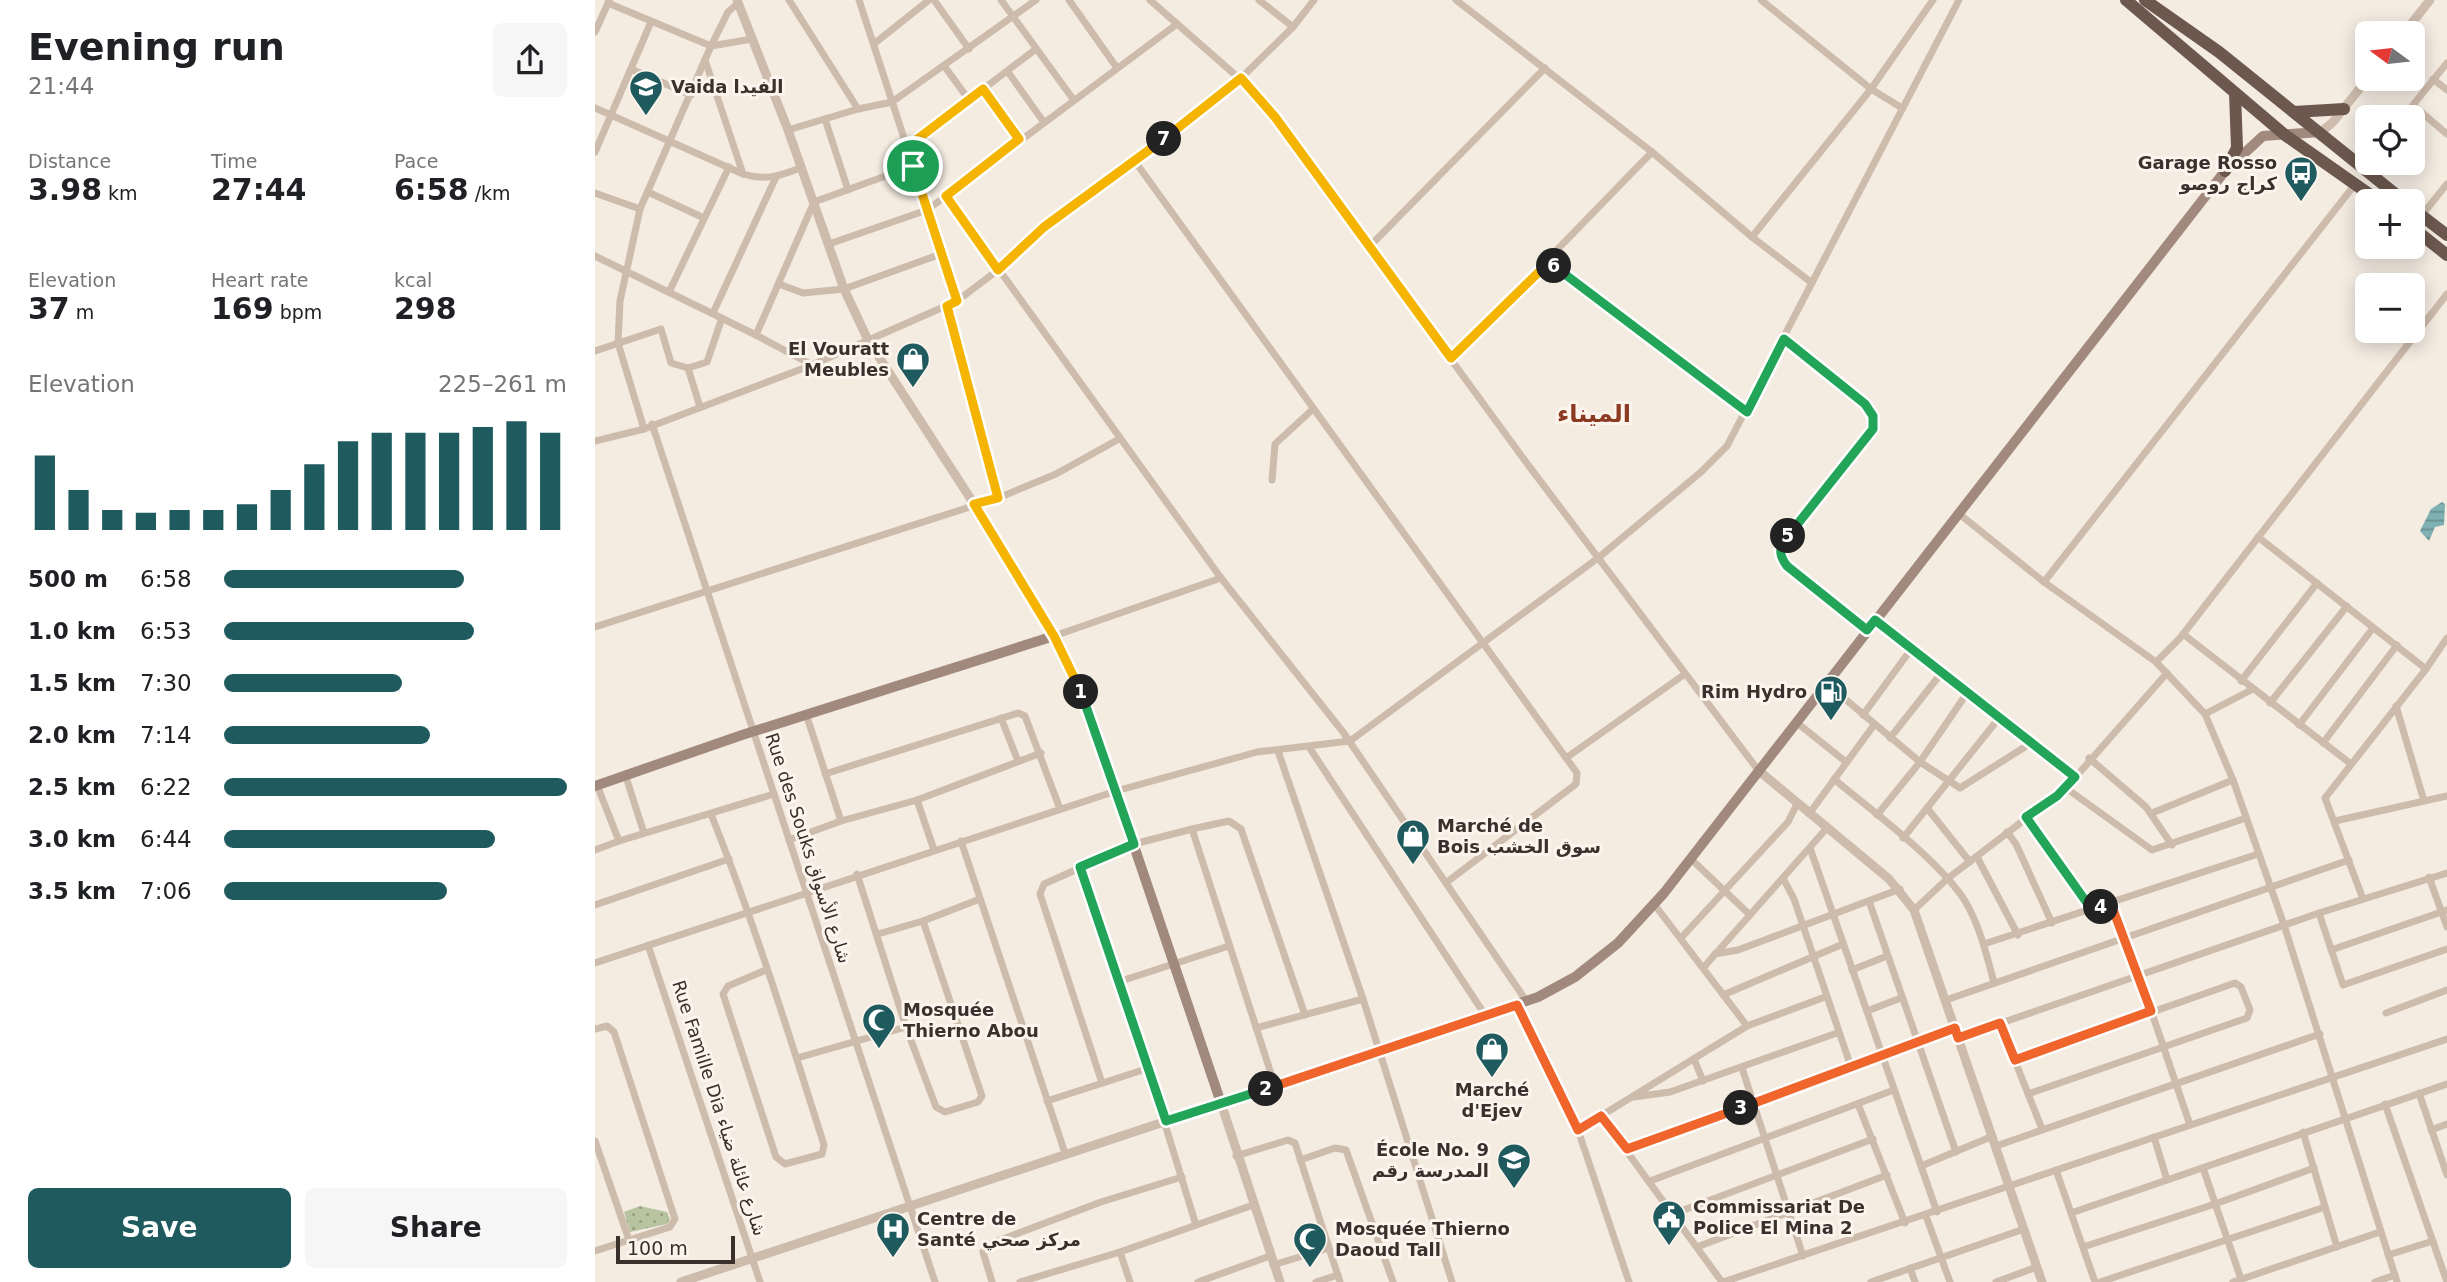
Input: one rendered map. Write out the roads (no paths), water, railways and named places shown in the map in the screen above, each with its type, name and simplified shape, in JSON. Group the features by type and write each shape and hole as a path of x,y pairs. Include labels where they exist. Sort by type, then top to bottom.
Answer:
{"highway":[{"path":"2126,0 2285,135 2364,189"},
{"path":"2145,0 2219,52 2389,189"},
{"path":"2225,171 2237,148 2235,93"},
{"path":"2294,111 2344,109"},
{"path":"2425,218 2447,235"},
{"path":"2425,238 2447,255"}],"main road":[{"path":"596,785 753,731 1054,636 1084,698 1221,1103 1522,1003 1592,964 1618,943 1654,904 1692,859 1758,770 2225,171 2263,136 2321,132"}],"street":[{"path":"789,0 858,109"},
{"path":"859,0 957,301"},
{"path":"875,43 931,0 969,49"},
{"path":"1002,0 1073,99"},
{"path":"788,130 892,102 1036,0"},
{"path":"1069,0 1117,68"},
{"path":"1150,0 1241,78 1275,117 1598,558 1758,770 1900,889 1914,910 2042,1282"},
{"path":"1259,0 1293,27"},
{"path":"595,440 644,429 812,365 957,301 998,270 1044,227 1241,78 1293,27 1314,0"},
{"path":"1456,0 1652,152 1752,237 1812,283"},
{"path":"1761,0 1871,89 1902,108"},
{"path":"1752,237 1871,89 1933,0"},
{"path":"595,963 857,874 1116,791 1257,752 1350,741 1598,558 1701,472 1727,446 1959,0"},
{"path":"2413,21 2430,0"},
{"path":"595,32 609,2 711,46 752,39"},
{"path":"644,429 618,343 620,301 640,209 711,46 728,12 737,2 788,130 844,289 868,340 974,504 1054,636 1221,578"},
{"path":"595,152 651,22"},
{"path":"829,244 927,210 1043,121 1177,24"},
{"path":"908,151 1036,48"},
{"path":"705,60 743,174"},
{"path":"2447,63 2413,105 2447,134"},
{"path":"945,67 969,100"},
{"path":"1370,246 1545,68"},
{"path":"631,69 691,95"},
{"path":"1007,72 1043,121"},
{"path":"2433,79 2447,90"},
{"path":"983,89 1019,139"},
{"path":"2321,132 2358,91"},
{"path":"595,108 755,178 776,177 800,168"},
{"path":"825,119 848,190"},
{"path":"1451,358 1549,262 1652,152"},
{"path":"1134,160 1577,773 1576,784 1447,882"},
{"path":"756,335 814,202 913,166"},
{"path":"669,292 729,167"},
{"path":"713,313 776,177"},
{"path":"2044,582 2356,183"},
{"path":"2425,205 2447,184"},
{"path":"648,192 704,218"},
{"path":"595,193 640,209"},
{"path":"946,196 1221,578 1350,741 1447,882 1522,1003 1578,1130 1629,1282"},
{"path":"779,284 803,293 844,289 941,254"},
{"path":"595,256 812,365"},
{"path":"1549,262 1747,412"},
{"path":"2156,662 2183,634 2447,294"},
{"path":"947,306 998,498"},
{"path":"595,351 661,329 671,363 688,368 707,362 722,318"},
{"path":"1784,339 1865,404 1875,422 1873,429 1780,546 1780,556 1787,566 1867,630"},
{"path":"688,368 700,407"},
{"path":"1272,481 1275,444 1313,409"},
{"name":"Rue des Souks شارع الأسواق","path":"652,424 935,1282"},
{"path":"595,627 998,498 1056,474 1119,439"},
{"path":"1958,513 2044,582 2156,662 2205,714 2233,780 2284,925 2396,1279 2375,1282"},
{"path":"2258,537 2426,669"},
{"path":"2241,681 2317,583"},
{"path":"2270,703 2347,606"},
{"path":"1875,620 2075,777"},
{"path":"2299,725 2373,628"},
{"path":"2183,634 2351,764"},
{"path":"2363,899 2325,798 2447,638"},
{"path":"2323,743 2397,645"},
{"path":"1863,715 1912,648"},
{"path":"1890,738 1943,671"},
{"path":"1914,910 1947,879 2067,788 2089,758 2167,673"},
{"path":"1566,758 1685,674"},
{"path":"1826,683 1920,762 1948,782 1963,788 2031,743"},
{"path":"2205,714 2253,690"},
{"path":"1877,815 1920,762 1967,693"},
{"path":"2396,706 2424,801"},
{"path":"825,774 1018,713 1025,716 1060,809"},
{"path":"806,714 841,821"},
{"path":"1001,718 1018,761"},
{"path":"1903,838 1999,719"},
{"path":"1796,722 1846,762"},
{"path":"1809,814 1874,725"},
{"path":"1309,747 1485,1015"},
{"path":"1278,751 1363,999 1452,1282"},
{"path":"789,840 841,821 917,800 1041,753"},
{"path":"2089,758 2152,813 2172,845"},
{"path":"625,774 643,833"},
{"path":"1835,779 1947,879 1965,902 1984,944 1994,983"},
{"path":"2152,813 2233,780"},
{"path":"596,785 619,841"},
{"path":"2067,788 2147,849 2158,850 2246,818"},
{"path":"595,850 774,794"},
{"path":"2335,821 2447,796"},
{"path":"917,800 934,850"},
{"path":"1681,938 1724,888 1788,822 1797,804"},
{"path":"1927,808 1973,859 2018,935"},
{"path":"711,814 729,859 797,1058 824,1151 785,1164 776,1157 723,994 728,986 766,970"},
{"path":"2026,817 2092,910"},
{"path":"1103,1083 1039,894 1044,884 1134,844 1229,821 1238,824 1305,1015"},
{"path":"1703,968 1826,828"},
{"path":"1192,829 1275,1086"},
{"path":"2007,832 2016,844 2052,922"},
{"path":"961,841 1065,1153"},
{"path":"1810,848 1937,1212"},
{"path":"1984,944 2258,854"},
{"path":"595,905 729,859"},
{"path":"1692,859 1750,915"},
{"path":"1946,1000 2349,860"},
{"path":"1080,867 1121,981 1196,1225"},
{"path":"1958,1038 2319,913 2447,873"},
{"path":"857,874 906,1027 938,1109 944,1112 981,1099 923,921"},
{"path":"2429,877 2444,911 2447,927"},
{"path":"1783,878 1794,899 1800,924 1851,1068"},
{"path":"1715,954 1738,950 1800,924 1900,889"},
{"path":"878,934 923,921 981,899"},
{"path":"1869,901 1916,1044 1956,1152"},
{"path":"1654,904 1747,1026"},
{"path":"2111,904 2139,975 2190,1125"},
{"path":"2332,950 2444,911"},
{"path":"2319,913 2341,982 2347,986 2447,948"},
{"path":"1723,995 1843,944"},
{"name":"Rue Famille Dia شارع عائلة ضياء","path":"648,945 760,1282"},
{"path":"1121,981 1229,946"},
{"path":"1853,970 1887,956"},
{"path":"2015,1060 2235,983 2241,987 2250,1010 2246,1018 2028,1094"},
{"path":"2386,1013 2447,990"},
{"path":"1578,1130 1747,1026 1825,997"},
{"path":"1867,1011 1901,998"},
{"path":"1256,1028 1363,999"},
{"path":"2000,1023 2042,1129"},
{"path":"595,1029 607,1026 614,1032 675,1216 670,1227 595,1251"},
{"path":"797,1058 906,1027"},
{"path":"1627,1149 1955,1028"},
{"path":"1633,1097 1655,1096 1703,1081 1837,1033"},
{"path":"1921,1166 1956,1152 2042,1129 2320,1034"},
{"path":"1601,1116 1722,1282 1926,1216 2010,1185 2447,1038"},
{"path":"1694,1059 1703,1081"},
{"path":"1047,1101 1149,1068"},
{"path":"1742,1068 1803,1256"},
{"path":"2071,1213 2447,1084"},
{"path":"1650,1181 1895,1090"},
{"path":"2419,1093 2447,1175"},
{"path":"681,1282 1221,1103 1236,1156 1280,1282"},
{"path":"1859,1104 1905,1223"},
{"path":"2385,1104 2447,1282"},
{"path":"2431,1130 2447,1124"},
{"path":"2303,1132 2337,1247"},
{"path":"2154,1137 2167,1180"},
{"path":"1673,1214 1873,1139"},
{"path":"1236,1156 1288,1140 1295,1143 1339,1279 1315,1282"},
{"path":"595,1141 629,1240"},
{"path":"1300,1160 1335,1148 1346,1150 1393,1282"},
{"path":"2203,1168 2227,1239 2237,1281 2380,1232"},
{"path":"2083,1247 2314,1168"},
{"path":"2056,1170 2097,1282 2325,1207"},
{"path":"1697,1247 1887,1175"},
{"path":"992,1282 983,1252 987,1245 1101,1202 1182,1177"},
{"path":"1020,1282 1120,1252 1253,1205"},
{"path":"1926,1216 1951,1282"},
{"path":"1871,1282 2024,1229"},
{"path":"2388,1255 2433,1241"},
{"path":"1198,1282 1329,1248"},
{"path":"1120,1252 1130,1282"},
{"path":"1996,1282 2037,1267"},
{"path":"1910,1268 1915,1282"}],"water":[{"path":"2442,502 2445,504 2444,525 2435,527 2429,541 2420,531 2431,509"}],"place":[{"name":"Vaida الفيدا","path":"646,117"},
{"name":"Garage Rosso كراج روصو","path":"2301,203"},
{"name":"El Vouratt Meubles","path":"913,389"},
{"name":"Rim Hydro","path":"1831,722"},
{"name":"Marché de Bois سوق الخشب","path":"1413,866"},
{"name":"Mosquée Thierno Abou","path":"879,1050"},
{"name":"Marché d'Ejev","path":"1492,1079"},
{"name":"École No. 9 المدرسة رقم","path":"1514,1190"},
{"name":"Commissariat De Police El Mina 2","path":"1669,1247"},
{"name":"Centre de Santé مركز صحي","path":"893,1259"},
{"name":"Mosquée Thierno Daoud Tall","path":"1310,1269"}],"district":[{"name":"الميناء","path":"1594,414"}]}
